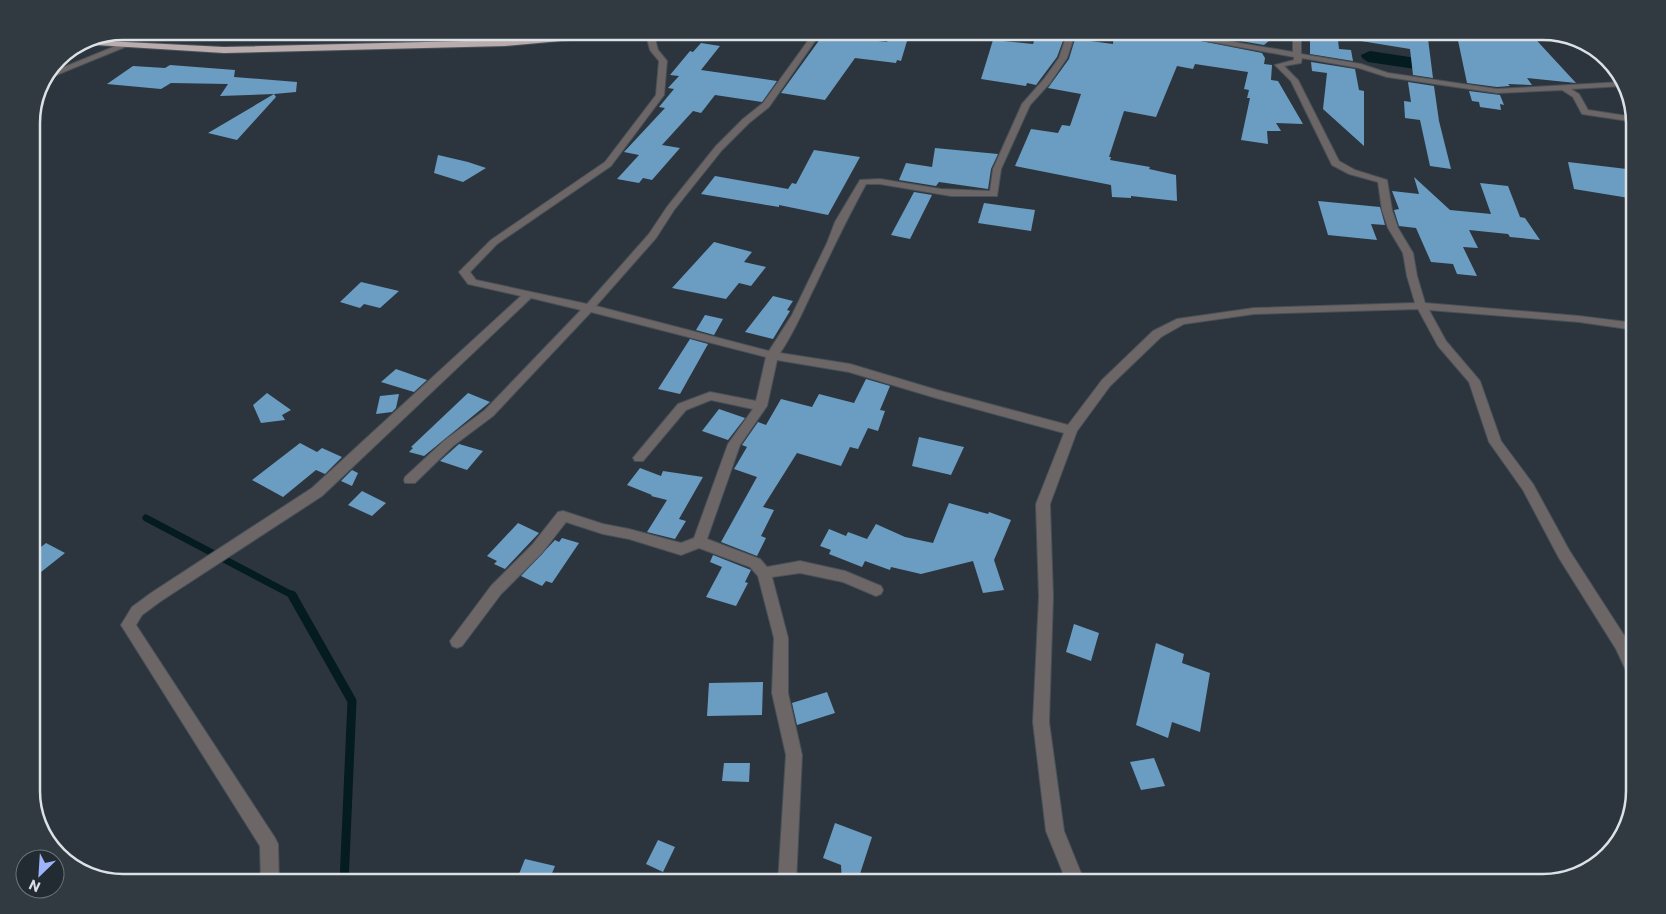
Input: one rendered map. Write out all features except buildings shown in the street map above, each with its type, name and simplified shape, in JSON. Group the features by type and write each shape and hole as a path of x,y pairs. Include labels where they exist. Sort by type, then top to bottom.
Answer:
{"highway":[{"path":"102,43 224,50 505,43 538,40"}],"street":[{"path":"505,43 508,40"},
{"path":"651,40 654,50 663,61 660,95 608,164 494,242 464,272 472,282 589,308 772,355 850,368 936,394 1071,430"},
{"path":"410,480 449,443 489,413 589,308 653,236 670,209 719,148 746,121 766,105 813,40"},
{"path":"699,542 734,444 761,406 772,355 797,315 832,243 840,222 863,182 875,180 910,187 974,195 994,194 997,169 1026,104 1047,81 1063,58 1069,40"},
{"path":"1209,40 1361,66 1387,74 1497,91 1616,84"},
{"path":"1296,40 1298,61 1279,65 1294,80 1334,164 1352,172 1382,180 1387,210 1393,228 1408,253 1412,276 1421,306 1442,343 1474,381 1496,442 1528,487 1564,554 1626,655"},
{"path":"57,73 126,45"},
{"path":"1563,87 1576,96 1585,112 1626,119"},
{"path":"270,874 269,844 128,624 136,611 156,597 317,492 529,295"},
{"path":"1072,874 1055,831 1040,722 1046,597 1043,504 1071,430 1106,382 1157,334 1181,321 1254,311 1421,306 1530,314 1626,326"},
{"path":"639,458 682,407 710,396 761,406"},
{"path":"457,641 496,590 537,549 563,516 603,530 629,534 681,549 699,542 755,563 764,573 781,638 780,693 794,755 787,874"},
{"path":"764,573 800,567 845,577 876,590"}],"shaded area":[{"path":"1370,51 1416,58 1422,70 1368,62 1361,55"}],"waterway":[{"path":"146,518 294,596"},
{"path":"292,595 352,701 344,874"}]}
